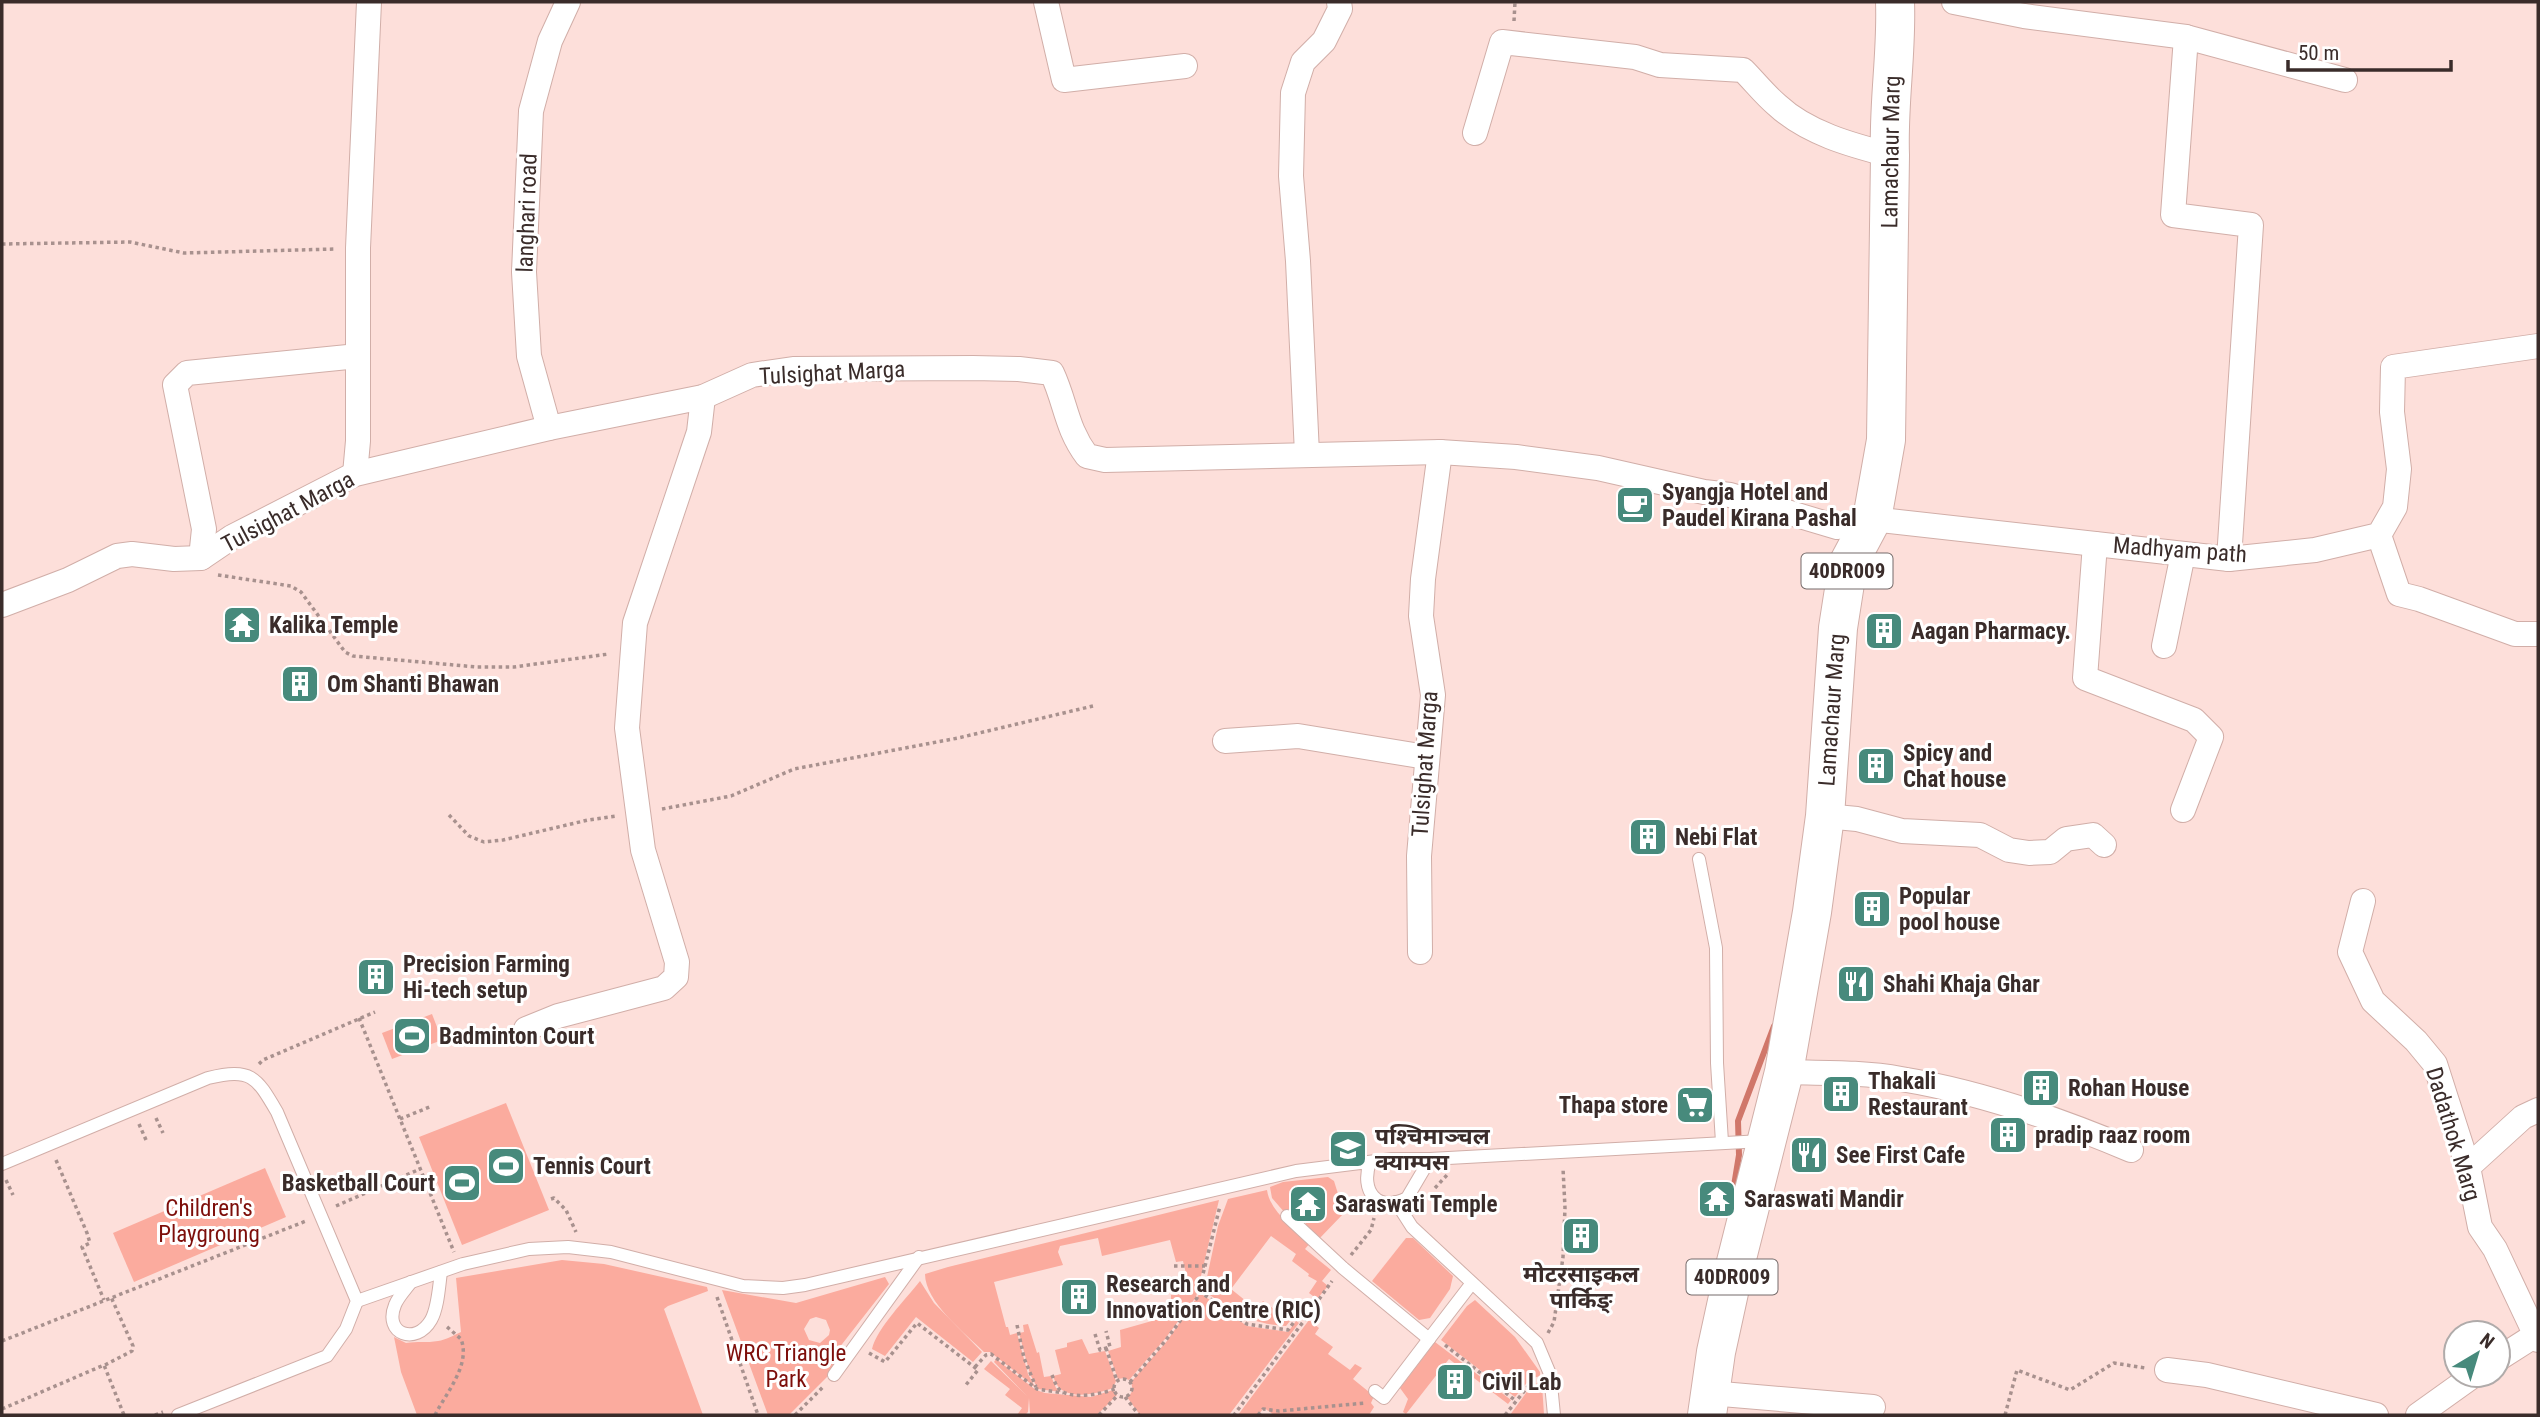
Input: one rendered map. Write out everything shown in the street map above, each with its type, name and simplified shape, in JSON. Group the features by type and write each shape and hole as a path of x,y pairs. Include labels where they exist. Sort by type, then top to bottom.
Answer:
{"main road":[{"name":"Lamachaur Marg","path":"1709,1404 1733,1275 1784,1072 1812,912 1825,816 1838,628 1848,564 1872,519 1886,440 1890,155 1888,115 1896,27 1895,2"}],"street":[{"path":"355,474 358,441 358,248 369,2"},
{"name":"langhari road","path":"550,428 529,356 524,272 528,170 531,111 550,41 568,2"},
{"path":"1046,2 1064,80 1185,66"},
{"path":"1307,454 1298,261 1291,176 1293,93 1303,62 1324,41 1340,9 1339,2"},
{"path":"1954,2 2024,16 2186,37 2345,80"},
{"path":"2186,37 2174,215 2251,225 2229,559"},
{"path":"1475,133 1502,42 1635,57 1660,65 1743,69 1778,107 1804,123 1847,145 1890,155"},
{"path":"2538,346 2393,367 2392,412 2399,469 2395,506 2379,535 2399,594 2419,598 2515,634 2538,634"},
{"path":"201,558 204,529 175,385 187,373 358,356"},
{"name":"Tulsighat Marga","path":"2,606 68,580 117,556 132,554 174,559 201,558 232,537 355,474 550,428 703,397 752,375 793,369 1019,369 1052,373 1062,394 1066,419 1074,439 1087,456 1105,460 1440,452 1516,457 1598,468 1704,492 1730,495 1838,527 1872,519"},
{"path":"526,1029 558,1016 664,988 676,977 677,962 643,850 627,728 635,623 699,432 703,397"},
{"name":"Tulsighat Marga","path":"1420,953 1419,856 1433,695 1422,626 1423,579 1440,452"},
{"name":"Madhyam path","path":"1872,519 2229,559 2315,550 2379,535"},
{"path":"2095,544 2085,678 2194,720 2211,737 2183,810"},
{"path":"2164,646 2183,554"},
{"path":"1225,741 1298,736 1426,757"},
{"path":"1825,816 1857,819 1902,831 1980,835 2009,850 2029,853 2050,852 2066,839 2093,835 2104,845"},
{"name":"Dadathok Marg","path":"2362,901 2350,952 2373,1001 2416,1041 2435,1064 2468,1167 2480,1227 2495,1249 2536,1338"},
{"path":"1784,1072 1858,1074 1902,1079 1986,1098 2028,1111 2079,1128 2131,1150"},
{"path":"2468,1167 2523,1117 2538,1110"},
{"path":"2512,1351 2536,1338"},
{"path":"2167,1370 2207,1375 2376,1415"},
{"path":"2418,1415 2454,1389"},
{"path":"1709,1404 1873,1407"}],"lane":[{"path":"1699,859 1716,948 1717,1063 1722,1142"},
{"path":"4,1172 208,1078 233,1074 248,1075 262,1087 277,1112 357,1301 346,1329 327,1356 178,1415"},
{"path":"357,1301 441,1272 529,1249 568,1247 611,1252 743,1286 783,1288 1296,1171 1392,1159 1766,1140"},
{"path":"1370,1162 1366,1175 1367,1186 1372,1195 1379,1201 1396,1202 1410,1195 1430,1159"},
{"path":"1396,1202 1412,1227 1536,1343 1550,1374 1554,1415"},
{"path":"1287,1216 1343,1268 1430,1337"},
{"path":"834,1375 919,1257"},
{"path":"411,1282 395,1306 395,1328 403,1335 413,1335 426,1327 432,1318 441,1272"},
{"path":"1379,1394 1430,1337 1472,1283"}],"path":[{"path":"2,244 130,242 184,253 358,248"},
{"path":"201,558 208,570 216,575 291,586 301,592 345,652 353,656 477,667 514,667 632,652"},
{"path":"449,815 469,836 484,842 503,840 588,820 731,796 794,769 958,738 1093,706"},
{"path":"252,1071 263,1060 375,1012"},
{"path":"359,1018 456,1257 452,1259"},
{"path":"400,1119 432,1106"},
{"path":"129,1126 164,1112"},
{"path":"155,1116 163,1133"},
{"path":"138,1122 146,1140"},
{"path":"54,1156 87,1233 90,1243 82,1247 103,1300"},
{"path":"1539,1327 1547,1335 1556,1314 1563,1257 1563,1159"},
{"path":"327,1211 421,1168"},
{"path":"4,1172 13,1195"},
{"path":"1430,1195 1448,1174"},
{"path":"551,1199 560,1202 579,1237 568,1238"},
{"path":"1360,1242 1370,1230 1379,1201"},
{"path":"1130,1382 1197,1298 1221,1202"},
{"path":"2,1341 308,1220 310,1223"},
{"path":"1174,1266 1205,1266"},
{"path":"714,1291 758,1415"},
{"path":"1199,1291 1247,1324 1288,1330 1300,1314 1306,1318 1234,1415"},
{"path":"4,1415 2,1409 132,1351 133,1346 111,1297"},
{"path":"432,1318 452,1330 463,1344 463,1359 456,1379 435,1415"},
{"path":"869,1354 885,1362 917,1323 978,1370 965,1385"},
{"path":"1017,1325 1024,1358 1037,1389"},
{"path":"1095,1334 1099,1350 1110,1347 1106,1331"},
{"path":"1430,1337 1516,1401"},
{"path":"1105,1348 1117,1381 1115,1389 1118,1395 1125,1397 1139,1415"},
{"path":"975,1368 986,1355 991,1354 1037,1389 1091,1396 1115,1389"},
{"path":"2005,1415 2017,1370 2070,1390 2114,1363 2134,1368"},
{"path":"104,1365 124,1415"},
{"path":"1505,1415 1533,1379 1550,1374"},
{"path":"1052,1375 1063,1393"},
{"path":"1117,1381 1124,1379 1130,1382 1132,1388 1130,1394 1125,1397"},
{"path":"1258,1415 1263,1409 1279,1411 1371,1403 1379,1394"},
{"path":"1099,1415 1118,1395"},
{"path":"795,1415 812,1398"}],"green space":[{"name":"Badminton Court","path":"432,1014 442,1040 392,1059 382,1033"},
{"path":"506,1103 549,1210 462,1245 419,1137"},
{"name":"Children's Playgroung","path":"265,1168 286,1217 134,1282 113,1233"},
{"path":"1328,1177 1334,1181 1344,1213 1318,1240 1303,1227 1322,1203 1306,1191 1285,1213 1272,1198 1270,1187 1283,1182"},
{"path":"1267,1190 1278,1213 1311,1242 1305,1249 1331,1270 1322,1281 1328,1286 1317,1299 1309,1293 1317,1281 1292,1261 1296,1254 1271,1236 1231,1289 1256,1309 1263,1301 1290,1321 1286,1326 1252,1319 1204,1291 1218,1226 1228,1199"},
{"path":"1219,1200 1196,1297 1165,1339 1129,1380 1118,1379 1108,1351 1121,1347 1120,1330 1166,1317 1171,1313 1171,1295 1190,1290 1183,1261 1176,1262 1170,1240 1102,1256 1098,1238 1060,1246 1058,1252 1063,1265 994,1282 1006,1327 1010,1335 1017,1333 1028,1374 1035,1387 990,1352 984,1352 967,1336 939,1306 927,1285 925,1274 948,1267"},
{"path":"1406,1238 1413,1238 1453,1276 1450,1289 1430,1318 1419,1320 1372,1281"},
{"path":"562,1260 604,1264 707,1287 708,1291 664,1309 703,1415 417,1415 401,1372 394,1337 406,1343 434,1342 461,1332 456,1278"},
{"name":"WRC Triangle Park","path":"885,1277 889,1284 832,1357 835,1364 830,1374 789,1415 768,1415 722,1290 796,1303","holes":["816,1317 826,1320 829,1335 820,1343 809,1340 804,1329 810,1319"]},
{"path":"920,1281 934,1303 982,1352 973,1362 916,1317 885,1356 872,1349 886,1323"},
{"path":"1200,1293 1247,1326 1288,1332 1296,1321 1299,1323 1229,1415 1140,1415 1127,1397 1132,1391 1131,1382 1167,1341"},
{"path":"1475,1300 1515,1337 1540,1372 1540,1376 1530,1379 1515,1397 1441,1340 1467,1306"},
{"path":"1309,1320 1319,1328 1315,1334 1333,1347 1328,1354 1350,1370 1355,1364 1362,1368 1353,1379 1374,1396 1371,1403 1374,1407 1369,1415 1274,1415 1264,1408 1258,1415 1238,1415"},
{"path":"1028,1324 1037,1353 1039,1352 1044,1377 1051,1376 1056,1388 1061,1392 1038,1389 1030,1374 1019,1333 1024,1332 1023,1325"},
{"path":"1082,1339 1089,1354 1105,1351 1116,1381 1113,1388 1081,1395 1068,1393 1057,1386 1053,1376 1061,1374 1055,1350"},
{"path":"1435,1342 1511,1400 1508,1404 1449,1359 1406,1414 1403,1412 1408,1399 1400,1388"},
{"path":"996,1359 1036,1390 1045,1393 1091,1397 1113,1390 1117,1395 1097,1415 1025,1415 1017,1415 1022,1408 1005,1395 1010,1389 984,1369 991,1361 1027,1396 994,1362"},
{"path":"1542,1384 1544,1415 1510,1415 1531,1386"}],"waterway":[{"path":"1731,1204 1739,1155 1738,1121 1774,1026"}],"place":[{"name":"Syangja Hotel and Paudel Kirana Pashal","path":"1635,505"},
{"name":"Kalika Temple","path":"242,625"},
{"name":"Aagan Pharmacy.","path":"1884,631"},
{"name":"Om Shanti Bhawan","path":"300,684"},
{"name":"Spicy and Chat house","path":"1876,766"},
{"name":"Nebi Flat","path":"1648,837"},
{"name":"Popular pool house","path":"1872,909"},
{"name":"Precision Farming Hi-tech setup","path":"376,977"},
{"name":"Shahi Khaja Ghar","path":"1856,984"},
{"name":"Badminton Court","path":"412,1036"},
{"name":"Rohan House","path":"2041,1088"},
{"name":"Thakali Restaurant","path":"1841,1094"},
{"name":"Thapa store","path":"1695,1105"},
{"name":"pradip raaz room","path":"2008,1135"},
{"name":"पश्‍चिमाञ्‍चल क्याम्पस","path":"1348,1149"},
{"name":"See First Cafe","path":"1809,1155"},
{"name":"Tennis Court","path":"506,1166"},
{"name":"Basketball Court","path":"462,1183"},
{"name":"Saraswati Mandir","path":"1717,1199"},
{"name":"Saraswati Temple","path":"1308,1204"},
{"name":"मोटरसाइकल पार्किङ्","path":"1581,1236"},
{"name":"Research and Innovation Centre (RIC)","path":"1079,1297"},
{"name":"Civil Lab","path":"1455,1382"}]}
